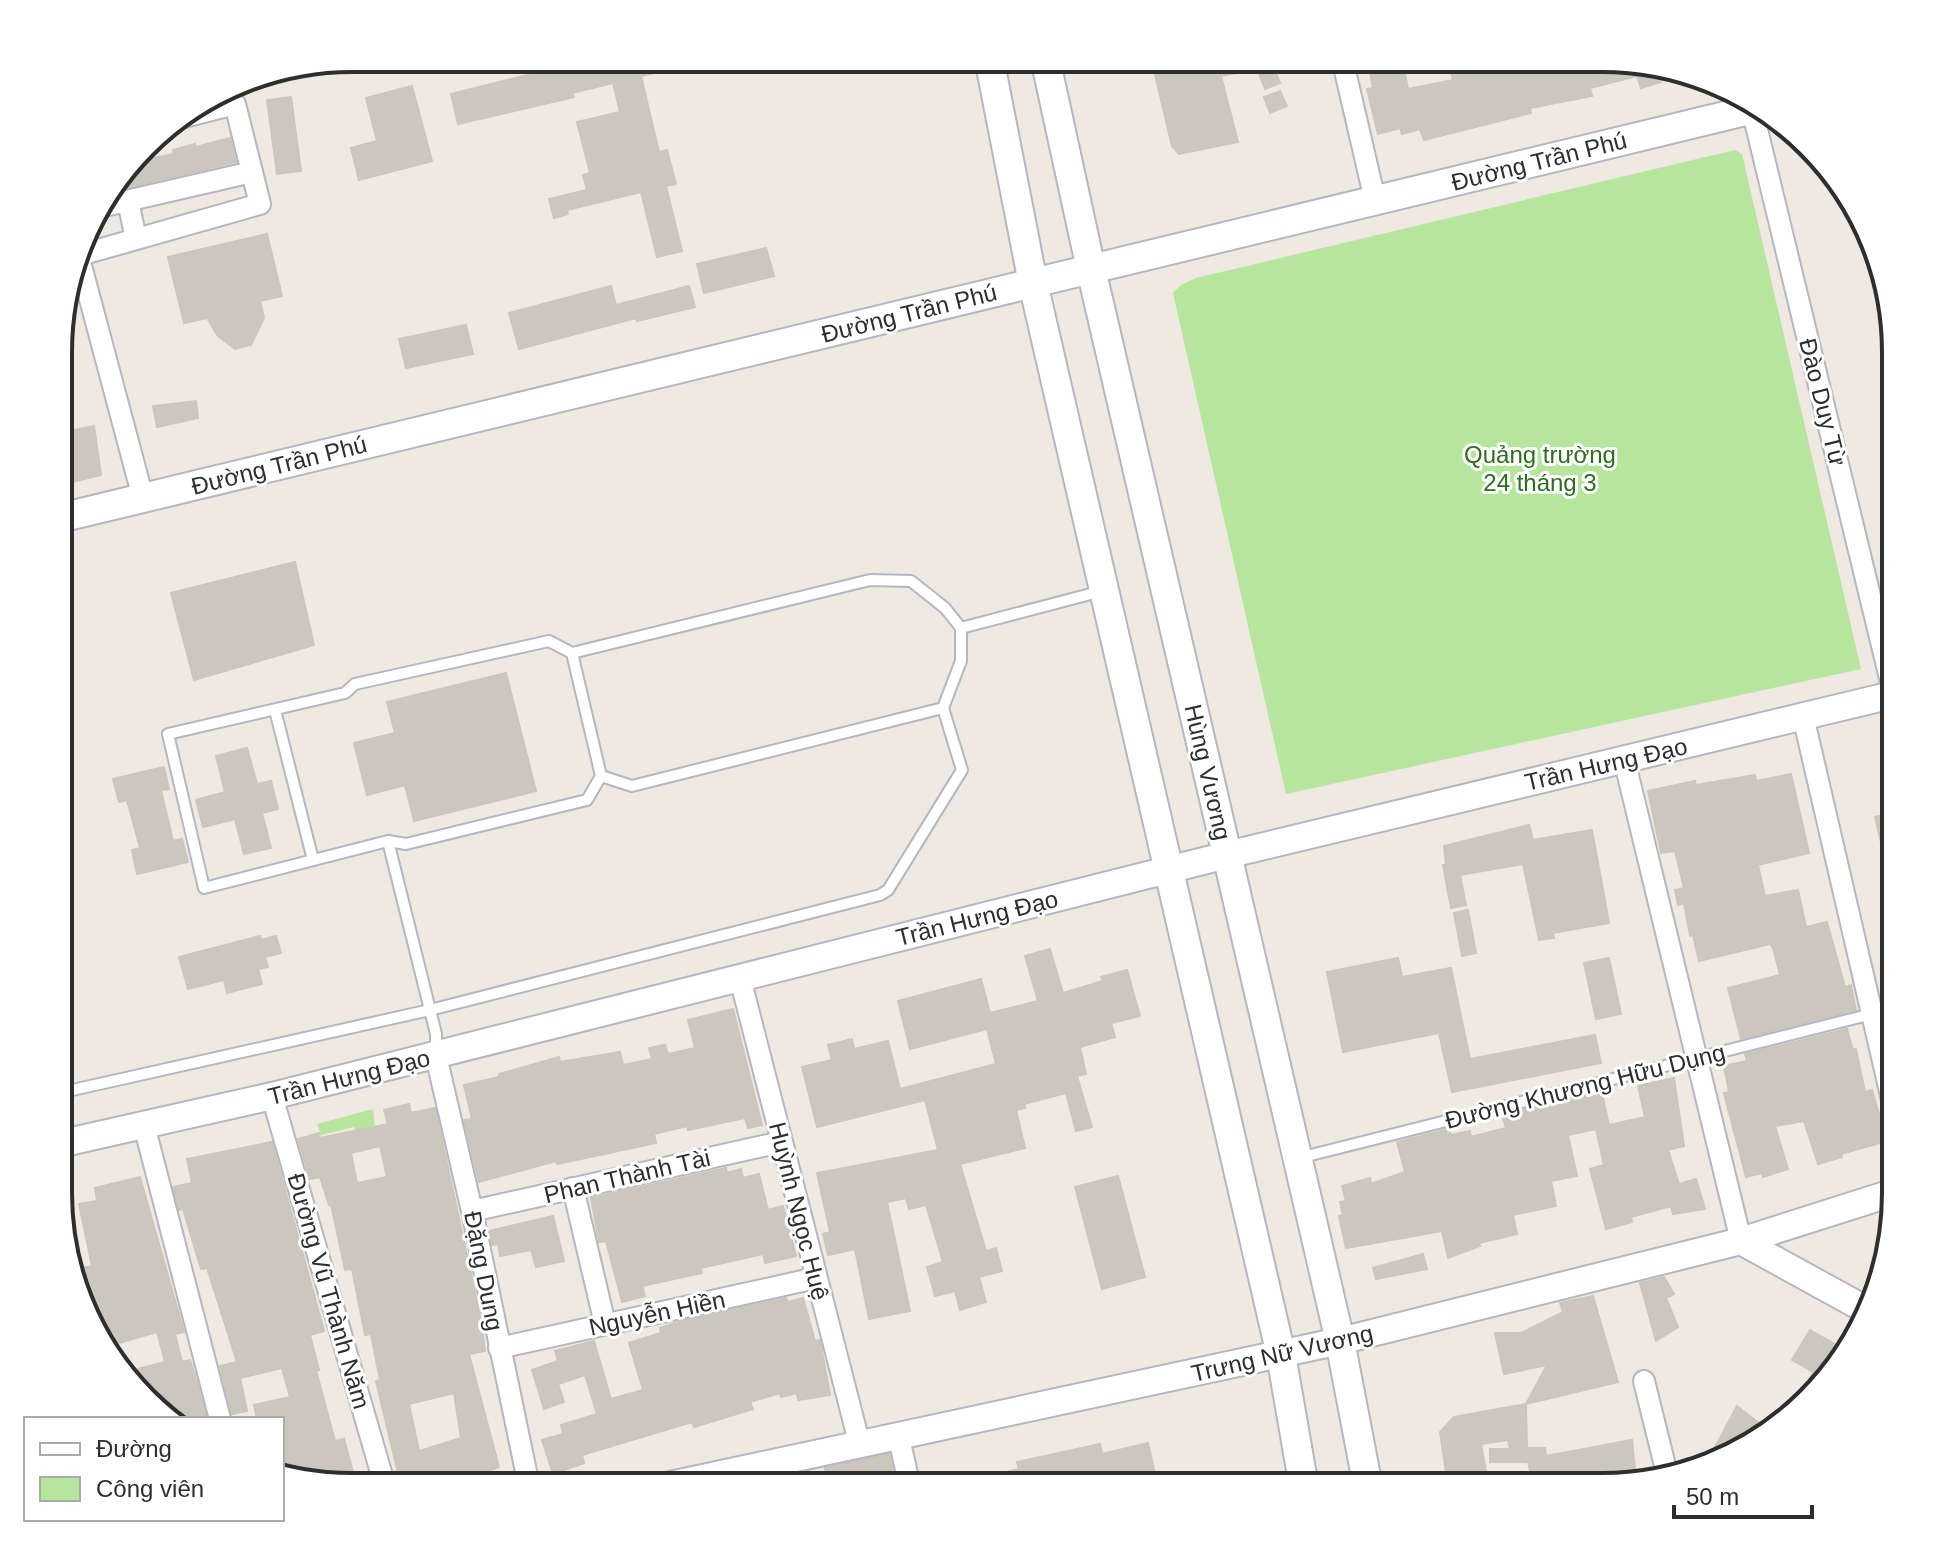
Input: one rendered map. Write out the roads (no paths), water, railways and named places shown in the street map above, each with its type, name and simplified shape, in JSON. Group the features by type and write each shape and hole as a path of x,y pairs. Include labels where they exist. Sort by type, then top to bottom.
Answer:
{"main road":[{"path":"992,73 1033,283 1281,1355 1302,1473"},
{"name":"Hùng Vương","path":"1048,73 1340,1341 1365,1473"},
{"name":"Đường Trần Phú","path":"72,515 1743,111"}],"street":[{"path":"1345,73 1375,200"},
{"path":"90,254 260,204 235,104 212,110"},
{"name":"Đào Duy Từ","path":"1758,120 1882,638"},
{"path":"115,204 252,172"},
{"path":"187,187 197,222"},
{"path":"128,201 136,239"},
{"path":"84,273 143,498"},
{"name":"Trần Hưng Đạo","path":"73,1141 436,1056 1168,869 1882,697"},
{"path":"1803,716 1881,1054"},
{"path":"1624,759 1741,1241 1858,1306"},
{"name":"Huỳnh Ngọc Huệ","path":"740,978 859,1442"},
{"name":"Đặng Dung","path":"436,1056 472,1211 526,1472"},
{"name":"Đường Vũ Thành Năm","path":"272,1096 381,1472"},
{"path":"144,1125 219,1417"},
{"name":"Phan Thành Tài","path":"472,1211 781,1142"},
{"path":"573,1188 605,1324"},
{"name":"Trưng Nữ Vương","path":"726,1472 1340,1341 1741,1241 1881,1196"},
{"name":"Nguyễn Hiền","path":"499,1348 816,1278"},
{"path":"1644,1381 1665,1466"},
{"path":"898,1434 907,1472"}],"lane":[{"path":"73,1090 430,1010 880,895 888,890 962,770 943,708 961,661 961,628 945,608 911,581 870,580 572,653 549,641 355,684 345,693 168,734 204,888 388,841 406,844 587,800 601,776 572,653"},
{"path":"961,628 1104,591"},
{"path":"601,776 632,786 943,708"},
{"path":"275,710 313,860"},
{"path":"388,841 436,1034 436,1056"},
{"name":"Đường Khương Hữu Dụng","path":"1297,1158 1872,1014"}],"park label":[{"name":"Quảng trường 24 tháng 3","path":"1540,468"}]}
